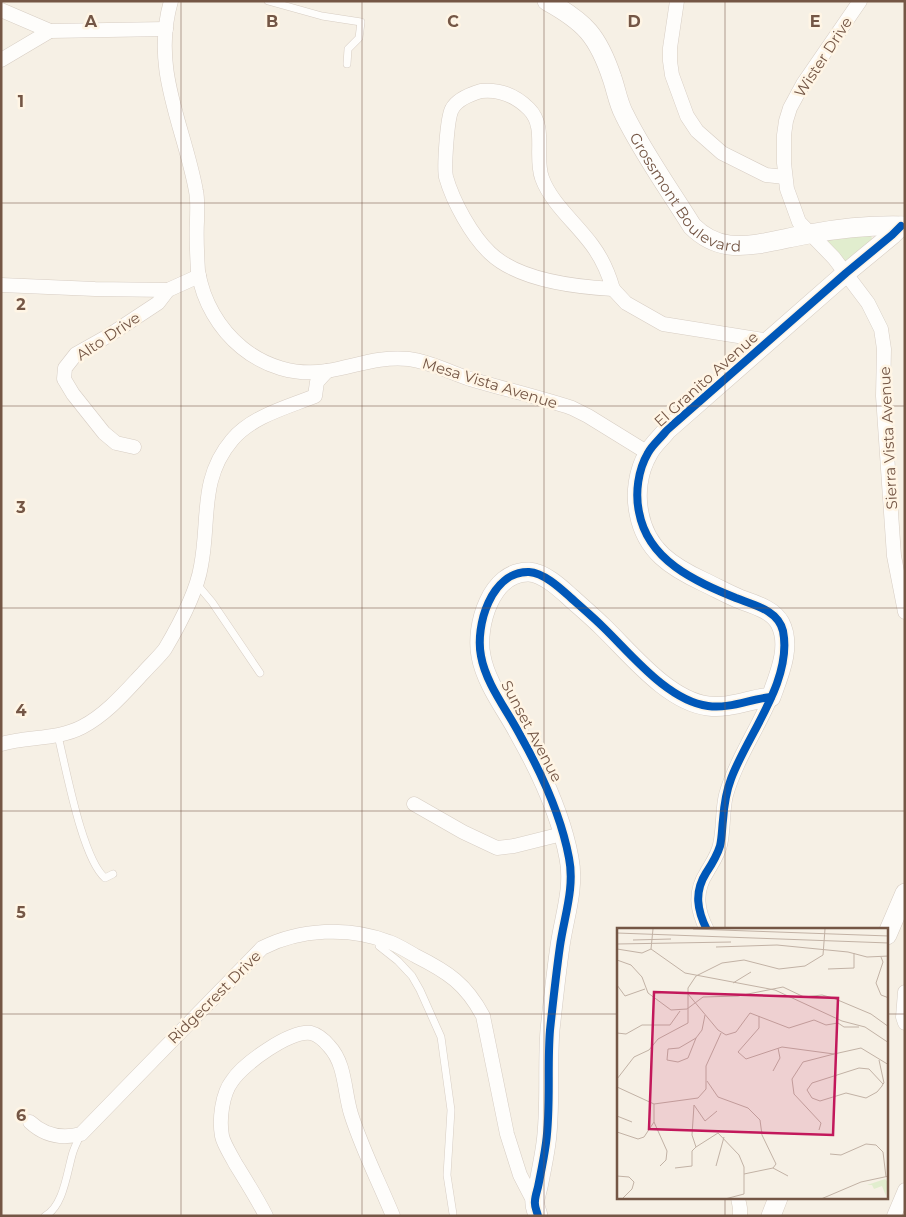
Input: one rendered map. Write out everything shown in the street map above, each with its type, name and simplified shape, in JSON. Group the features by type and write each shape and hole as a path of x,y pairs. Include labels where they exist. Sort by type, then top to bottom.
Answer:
{"street":[{"name":"Mesa Vista Avenue","path":"172,1 166,29 165,62 168,88 175,115 184,136 197,194 198,276 203,294 213,316 229,336 247,351 266,362 301,371 327,371 378,359 395,358 427,362 463,376 572,408 648,453"},
{"name":"Grossmont Boulevard","path":"547,1 570,13 598,42 623,112 638,139 692,226 712,240 729,245 768,242 861,226 903,226"},
{"path":"677,1 670,42 670,61 672,75 687,116 697,131 722,153 766,174 785,176"},
{"name":"Wister Drive","path":"846,274 834,258 799,222 795,213 785,176 784,134 790,108 803,84 860,1"},
{"path":"1,10 50,31 166,29"},
{"path":"1,60 50,31"},
{"path":"613,289 585,287 538,279 490,254 460,212 446,176 446,139 452,109 457,103 472,94 496,91 508,94 529,109 535,118 540,136 538,159 542,177 549,192 594,247 613,289 626,303 663,324 769,342"},
{"name":"El Granito Avenue","path":"706,928 699,912 698,890 705,874 716,859 720,845 725,798 732,777 771,697 784,655 784,642 780,622 765,609 734,597 682,572 657,552 644,530 638,507 638,485 648,453 667,430 903,226"},
{"name":"Sierra Vista Avenue","path":"846,274 874,311 883,339 883,396 893,546 905,612"},
{"name":"Alto Drive","path":"1,285 95,290 168,290 198,276"},
{"name":"Alto Drive","path":"134,447 116,443 104,433 73,394 64,379 65,368 76,354 108,336 158,303 168,290"},
{"path":"1,744 10,741 58,736 82,728 118,699 164,650 192,596 201,566 208,494 214,468 220,456 234,438 251,423 315,396 317,382 327,371"},
{"name":"Sunset Avenue","path":"536,1209 546,1143 550,1034 560,945 569,902 570,870 553,801 537,766 489,679 481,656 481,622 491,597 501,582 515,574 530,572 558,586 659,682 687,700 707,706 726,706 771,697"},
{"path":"414,804 463,832 497,848 514,846 562,834"},
{"path":"888,933 905,893"},
{"name":"Ridgecrest Drive","path":"81,1134 262,948 278,940 312,933 342,932 364,934 389,942 434,965 462,985 474,999 483,1016 507,1134 520,1176 536,1209"},
{"path":"905,992 903,1017 905,1023"},
{"path":"266,1216 222,1137 225,1097 231,1082 243,1067 260,1054 295,1035 310,1033 320,1036 331,1048 341,1067 350,1112 393,1216"},
{"path":"30,1122 50,1135 70,1137 81,1134"},
{"path":"894,1216 905,1190"},
{"path":"738,1200 740,1216"},
{"path":"771,1216 777,1200"}],"lane":[{"path":"268,1 322,16 361,22 359,38 348,49 346,64"},
{"path":"196,583 212,602 260,673"},
{"path":"58,736 82,833 98,872 105,878 114,874"},
{"path":"379,939 379,946 398,961 412,976 441,1037 450,1110 447,1174 453,1214"},
{"path":"45,1216 51,1213 63,1191 73,1151 81,1134"}],"green space":[{"path":"871,235 872,239 842,266 820,241"}],"cycle path":[{"path":"706,928 699,908 698,894 702,880 716,857 720,846 724,810 731,779 775,688 784,650 783,631 771,613 690,576 676,567 652,544 644,529 639,512 637,489 640,474 650,450 667,430 901,226"},
{"path":"538,1216 535,1198 547,1129 550,1030 560,946 571,880 566,842 550,795 528,750 487,677 481,656 480,644 481,630 488,602 505,580 516,574 535,573 551,581 561,589 599,623 651,675 679,695 693,702 716,707 771,697"}]}
